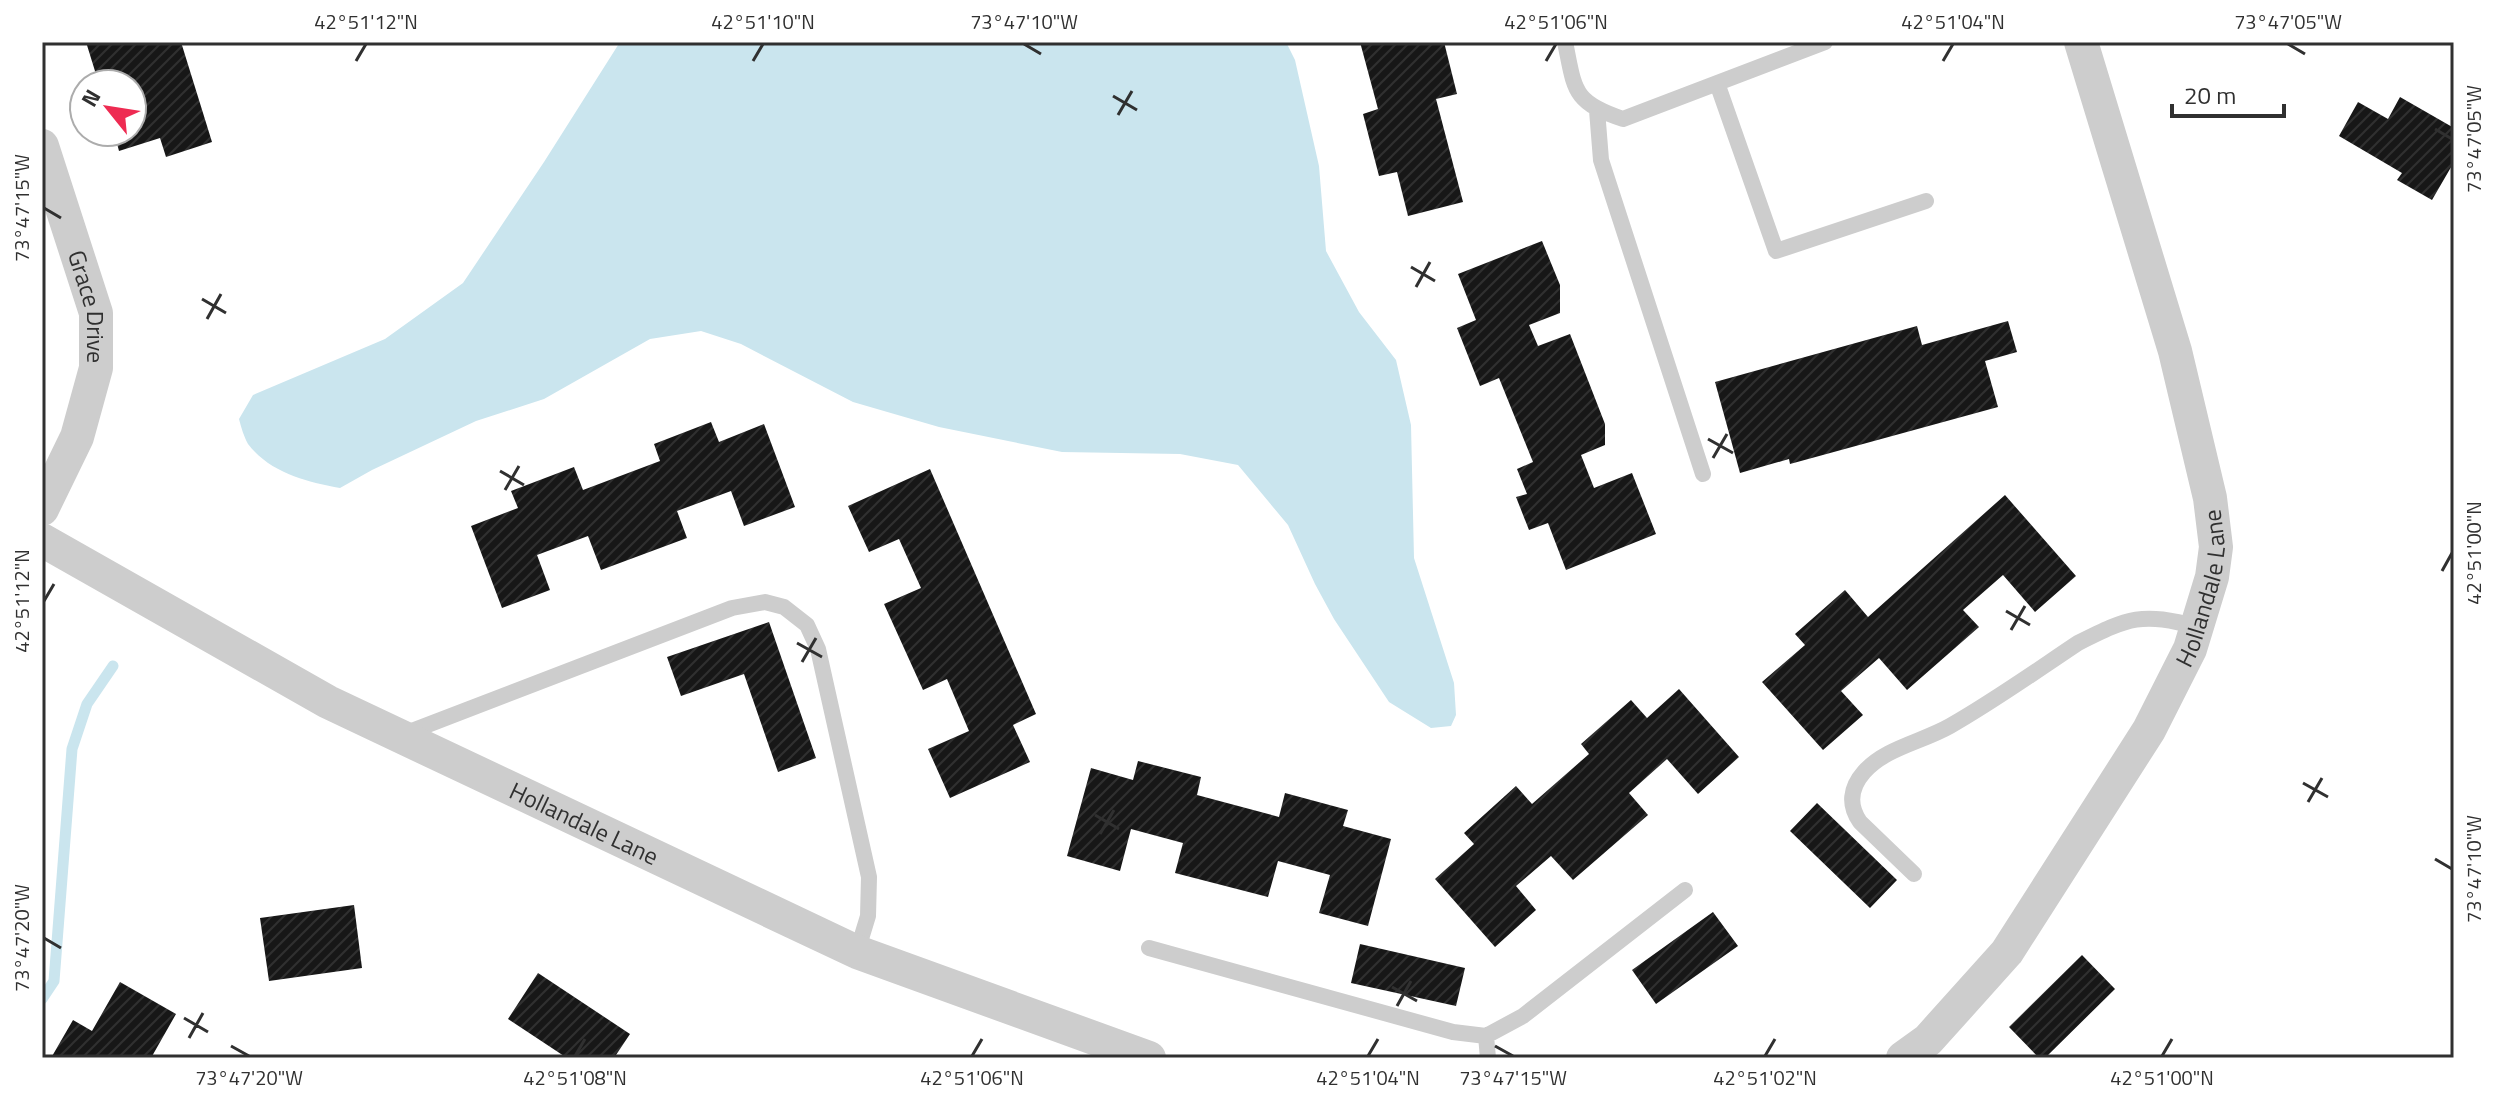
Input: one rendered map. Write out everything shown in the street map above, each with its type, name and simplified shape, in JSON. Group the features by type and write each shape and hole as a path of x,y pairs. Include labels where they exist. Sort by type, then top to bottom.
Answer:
{"street":[{"name":"Hollandale Lane","path":"1903,1058 1928,1040 2007,952 2149,730 2190,649 2212,577 2216,547 2210,498 2175,351 2081,42"},
{"name":"Grace Drive","path":"42,146 96,313 96,368 77,437 42,509"},
{"name":"Hollandale Lane","path":"42,540 328,702 857,952 1149,1058"}],"lane":[{"path":"1565,42 1575,89 1597,110 1623,119 1825,42"},
{"path":"1717,83 1776,251 1926,201"},
{"path":"1597,110 1601,160 1703,474"},
{"path":"399,736 732,608 765,602 784,607 807,625 818,649 869,877 868,916 857,952"},
{"path":"1914,874 1853,812 1851,800 1854,787 1864,772 1892,752 1949,727 2078,643 2101,632 2136,618 2154,616 2198,627"},
{"path":"1149,948 1453,1032 1486,1036 1523,1016 1685,890"},
{"path":"1486,1036 1488,1058"}],"water":[{"path":"620,42 1286,42 1295,60 1319,166 1326,251 1359,312 1396,360 1411,425 1414,558 1454,683 1456,715 1451,726 1431,728 1389,702 1334,619 1288,525 1238,465 1180,454 1062,452 939,427 853,402 741,344 701,331 650,339 544,399 476,421 340,488 290,475 257,454 248,444 239,419 253,395 385,339 463,283"}],"building":[{"path":"86,42 181,42 212,142 166,157 160,138 148,142 148,68 94,68"},
{"path":"1360,42 1444,42 1457,94 1436,99 1463,202 1408,216 1397,172 1379,176 1363,114 1378,109"},
{"path":"2400,97 2454,128 2454,162 2432,200 2397,180 2402,173 2339,136 2358,102 2388,119"},
{"path":"1542,241 1560,285 1560,313 1529,325 1538,346 1570,334 1605,424 1605,445 1581,455 1594,488 1632,473 1656,534 1566,570 1548,523 1529,530 1516,497 1527,494 1517,469 1533,462 1499,378 1480,386 1457,328 1476,320 1458,274"},
{"path":"2008,321 2017,352 1985,361 1998,407 1790,464 1789,459 1740,473 1715,382 1917,326 1922,345"},
{"path":"711,422 719,442 764,424 795,507 744,526 731,491 677,511 687,538 601,570 588,536 537,555 550,590 502,608 471,526 518,508 511,491 574,467 583,490 660,461 654,444"},
{"path":"930,469 1036,714 1013,725 1030,762 950,798 928,749 969,731 947,679 923,690 884,604 921,588 899,539 869,552 848,506"},
{"path":"2005,495 2076,576 2035,612 2003,575 1963,610 1979,627 1907,690 1879,658 1841,691 1863,715 1823,750 1762,682 1805,645 1795,634 1845,590 1868,617"},
{"path":"769,622 816,758 778,772 744,674 681,696 667,657"},
{"path":"1679,689 1739,757 1698,794 1667,759 1629,793 1648,815 1573,880 1551,856 1516,886 1536,910 1495,947 1435,879 1474,844 1464,833 1516,786 1532,804 1589,754 1581,744 1631,700 1647,718"},
{"path":"1138,761 1201,777 1197,795 1279,817 1285,793 1348,810 1343,826 1391,839 1368,926 1319,913 1330,875 1278,861 1268,897 1175,873 1183,843 1131,829 1120,871 1067,856 1091,768 1133,780"},
{"path":"1817,803 1897,880 1870,908 1790,831"},
{"path":"354,905 362,968 269,981 260,918"},
{"path":"1713,912 1738,946 1656,1004 1632,970"},
{"path":"1360,944 1465,968 1456,1006 1351,983"},
{"path":"2082,955 2115,989 2045,1058 2039,1058 2009,1027"},
{"path":"538,973 630,1034 614,1058 567,1058 508,1019"},
{"path":"120,982 176,1014 151,1058 51,1058 73,1020 92,1031"}],"waterway":[{"path":"42,999 54,981 72,749 87,704 113,666"}]}
